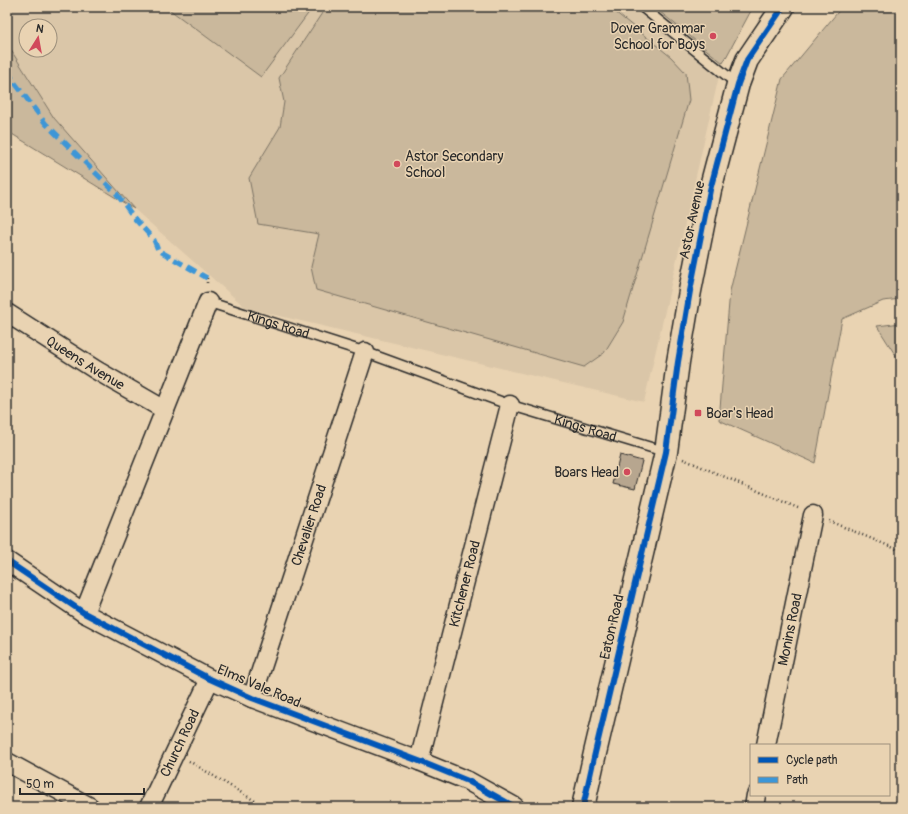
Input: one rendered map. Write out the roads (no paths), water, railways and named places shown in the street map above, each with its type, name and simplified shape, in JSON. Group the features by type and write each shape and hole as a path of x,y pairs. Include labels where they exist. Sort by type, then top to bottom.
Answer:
{"street":[{"name":"Astor Avenue","path":"666,452 678,362 710,190 738,84 748,60 783,7"},
{"name":"Kings Road","path":"84,613 208,302"},
{"name":"Queens Avenue","path":"7,313 96,370 165,410"},
{"name":"Chevalier Road","path":"252,698 365,352"},
{"name":"Kitchener Road","path":"419,762 510,405"},
{"name":"Eaton Road","path":"583,807 666,452"},
{"name":"Monins Road","path":"766,744 813,515"},
{"name":"Elms Vale Road","path":"7,561 84,613 210,679 252,698 468,782 515,807"},
{"name":"Church Road","path":"149,807 210,679"},
{"path":"7,762 90,807"},
{"path":"754,807 756,796"}],"lane":[{"path":"642,7 738,84"},
{"name":"Kings Road","path":"208,302 365,352 510,405 666,452"}],"place":[{"name":"Dover Grammar School for Boys","path":"713,36"},
{"name":"Astor Secondary School","path":"397,164"},
{"name":"Boar's Head","path":"698,413"},
{"name":"Boars Head","path":"627,472"}]}
